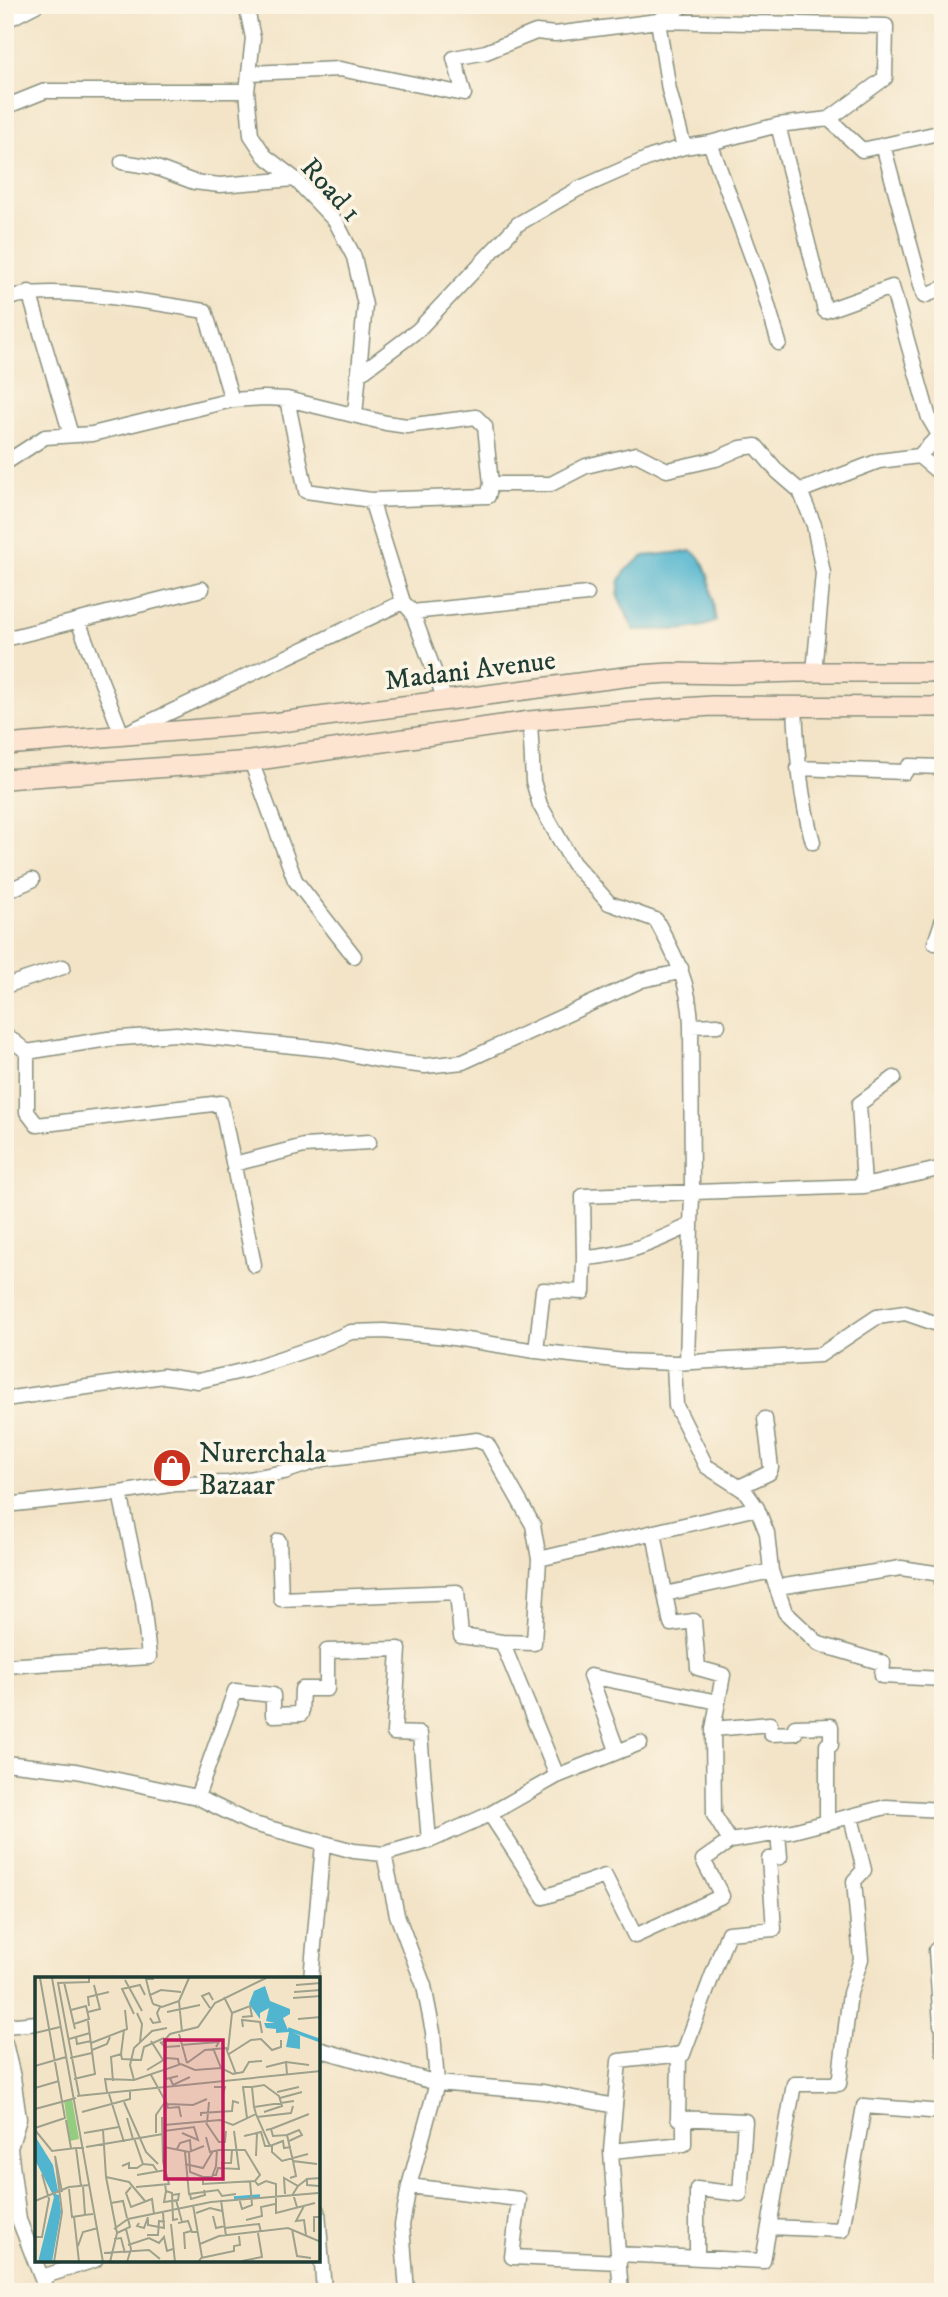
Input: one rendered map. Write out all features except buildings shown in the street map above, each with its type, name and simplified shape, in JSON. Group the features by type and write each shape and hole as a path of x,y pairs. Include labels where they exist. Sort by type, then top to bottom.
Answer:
{"main road":[{"name":"Madani Avenue","path":"5,745 273,723 639,675 943,672"},
{"path":"5,779 251,761 530,721 712,706 943,707"}],"street":[{"path":"5,22 36,5"},
{"name":"Road 1","path":"246,5 253,38 247,91 251,135 265,156 295,179 336,222 354,257 365,305 355,415"},
{"path":"658,21 684,5"},
{"path":"658,21 669,90 684,147"},
{"path":"250,73 340,68 464,94 454,58 486,51 536,32 555,34 658,21 886,26 885,78 829,119 778,125 710,144 684,147 651,157 578,189 517,224 418,330 358,375"},
{"path":"5,107 45,91 247,91"},
{"path":"829,119 862,150 943,132"},
{"path":"778,125 825,311 892,287 936,416 939,435 919,456 880,461 800,491"},
{"path":"710,144 760,279 779,343"},
{"path":"883,145 924,296 943,288"},
{"path":"122,162 154,167 194,182 220,185 295,179"},
{"path":"29,292 71,436"},
{"path":"5,300 29,292 82,295 205,311 232,401"},
{"path":"5,463 45,437 92,434 232,401 287,399 407,426 476,417 485,426 491,484 488,496 371,500 306,491 287,399"},
{"path":"491,484 551,484 586,466 636,454 667,470 716,459 741,447 756,446 778,472 800,491 814,525 824,573 814,672"},
{"path":"919,456 943,476"},
{"path":"371,500 407,607 445,700"},
{"path":"5,639 202,589"},
{"path":"78,621 122,735 407,607 587,594"},
{"path":"795,706 803,809 813,842"},
{"path":"530,721 533,780 540,805 573,863 609,902 656,920 681,968 689,993 691,1225 676,1406 706,1466 745,1490 757,1508 767,1533 771,1571 785,1612 819,1644 883,1663 882,1676 943,1679"},
{"path":"251,761 295,880 354,956"},
{"path":"798,768 905,772 909,766 943,767"},
{"path":"5,892 33,880"},
{"path":"935,943 943,919"},
{"path":"5,986 63,967"},
{"path":"5,1034 27,1052 108,1039 176,1034 332,1050 425,1066 463,1062 642,980 680,972 681,968"},
{"path":"691,1026 718,1025"},
{"path":"27,1052 27,1112 37,1125 221,1103 254,1265"},
{"path":"864,1186 859,1104 894,1077"},
{"path":"234,1164 304,1146 369,1142"},
{"path":"536,1351 544,1290 583,1292 583,1196 864,1186 943,1168"},
{"path":"584,1258 607,1257 638,1250 691,1225"},
{"path":"5,1399 163,1376 198,1381 246,1370 351,1332 384,1331 624,1361 680,1363 820,1355 877,1317 905,1313 943,1326"},
{"path":"739,1487 769,1473 771,1468 765,1419"},
{"path":"5,1505 175,1485 228,1483 284,1472 323,1459 477,1440 487,1444 533,1525 539,1559 534,1643 461,1636 457,1592 281,1599 279,1541"},
{"path":"5,1666 149,1657 143,1602 120,1493"},
{"path":"539,1559 757,1508"},
{"path":"654,1532 671,1624 694,1621 698,1668 723,1675 713,1729 714,1815 730,1841"},
{"path":"778,1587 901,1567 942,1574 943,1590"},
{"path":"665,1594 771,1571"},
{"path":"502,1642 557,1776"},
{"path":"197,1797 235,1691 273,1695 273,1715 301,1714 302,1689 327,1689 327,1651 399,1649 394,1733 420,1734 429,1841"},
{"path":"617,1750 590,1676 718,1702"},
{"path":"713,1729 770,1724 771,1734 795,1733 795,1727 831,1726 831,1745 827,1745 827,1823"},
{"path":"5,1763 76,1771 197,1797 250,1823 323,1844 384,1854 429,1841 490,1814 557,1776 640,1743"},
{"path":"490,1814 544,1897 605,1876 635,1936 722,1896 703,1860 730,1841 827,1823 886,1807 943,1810"},
{"path":"409,2186 519,2199 512,2257 697,2257 763,2261 794,2084 839,2084 850,1993 861,1959 855,1881 864,1870 851,1817"},
{"path":"621,2292 611,2151 619,2061 683,2054 728,1933 774,1929 769,1859 780,1857 778,1833"},
{"path":"311,1977 323,1844"},
{"path":"384,1854 397,1915 424,1986 433,2032 436,2083 409,2186 402,2225 407,2292"},
{"path":"943,1949 936,1950 943,2051"},
{"path":"5,2026 35,2023"},
{"path":"5,2043 19,2119 8,2138 19,2220 35,2260"},
{"path":"320,2050 436,2083 544,2092 615,2106"},
{"path":"678,2054 678,2118 745,2121 740,2194 697,2189 697,2257"},
{"path":"769,2227 842,2231 864,2106 943,2112"},
{"path":"611,2151 684,2144 684,2119"},
{"path":"320,2238 324,2292"},
{"path":"36,2262 47,2292"},
{"path":"42,2277 88,2262"}],"water":[{"path":"692,551 699,557 708,573 716,621 687,629 634,630 618,596 620,580 627,569 644,556"}],"place":[{"name":"Nurerchala Bazaar","path":"172,1468"}]}
